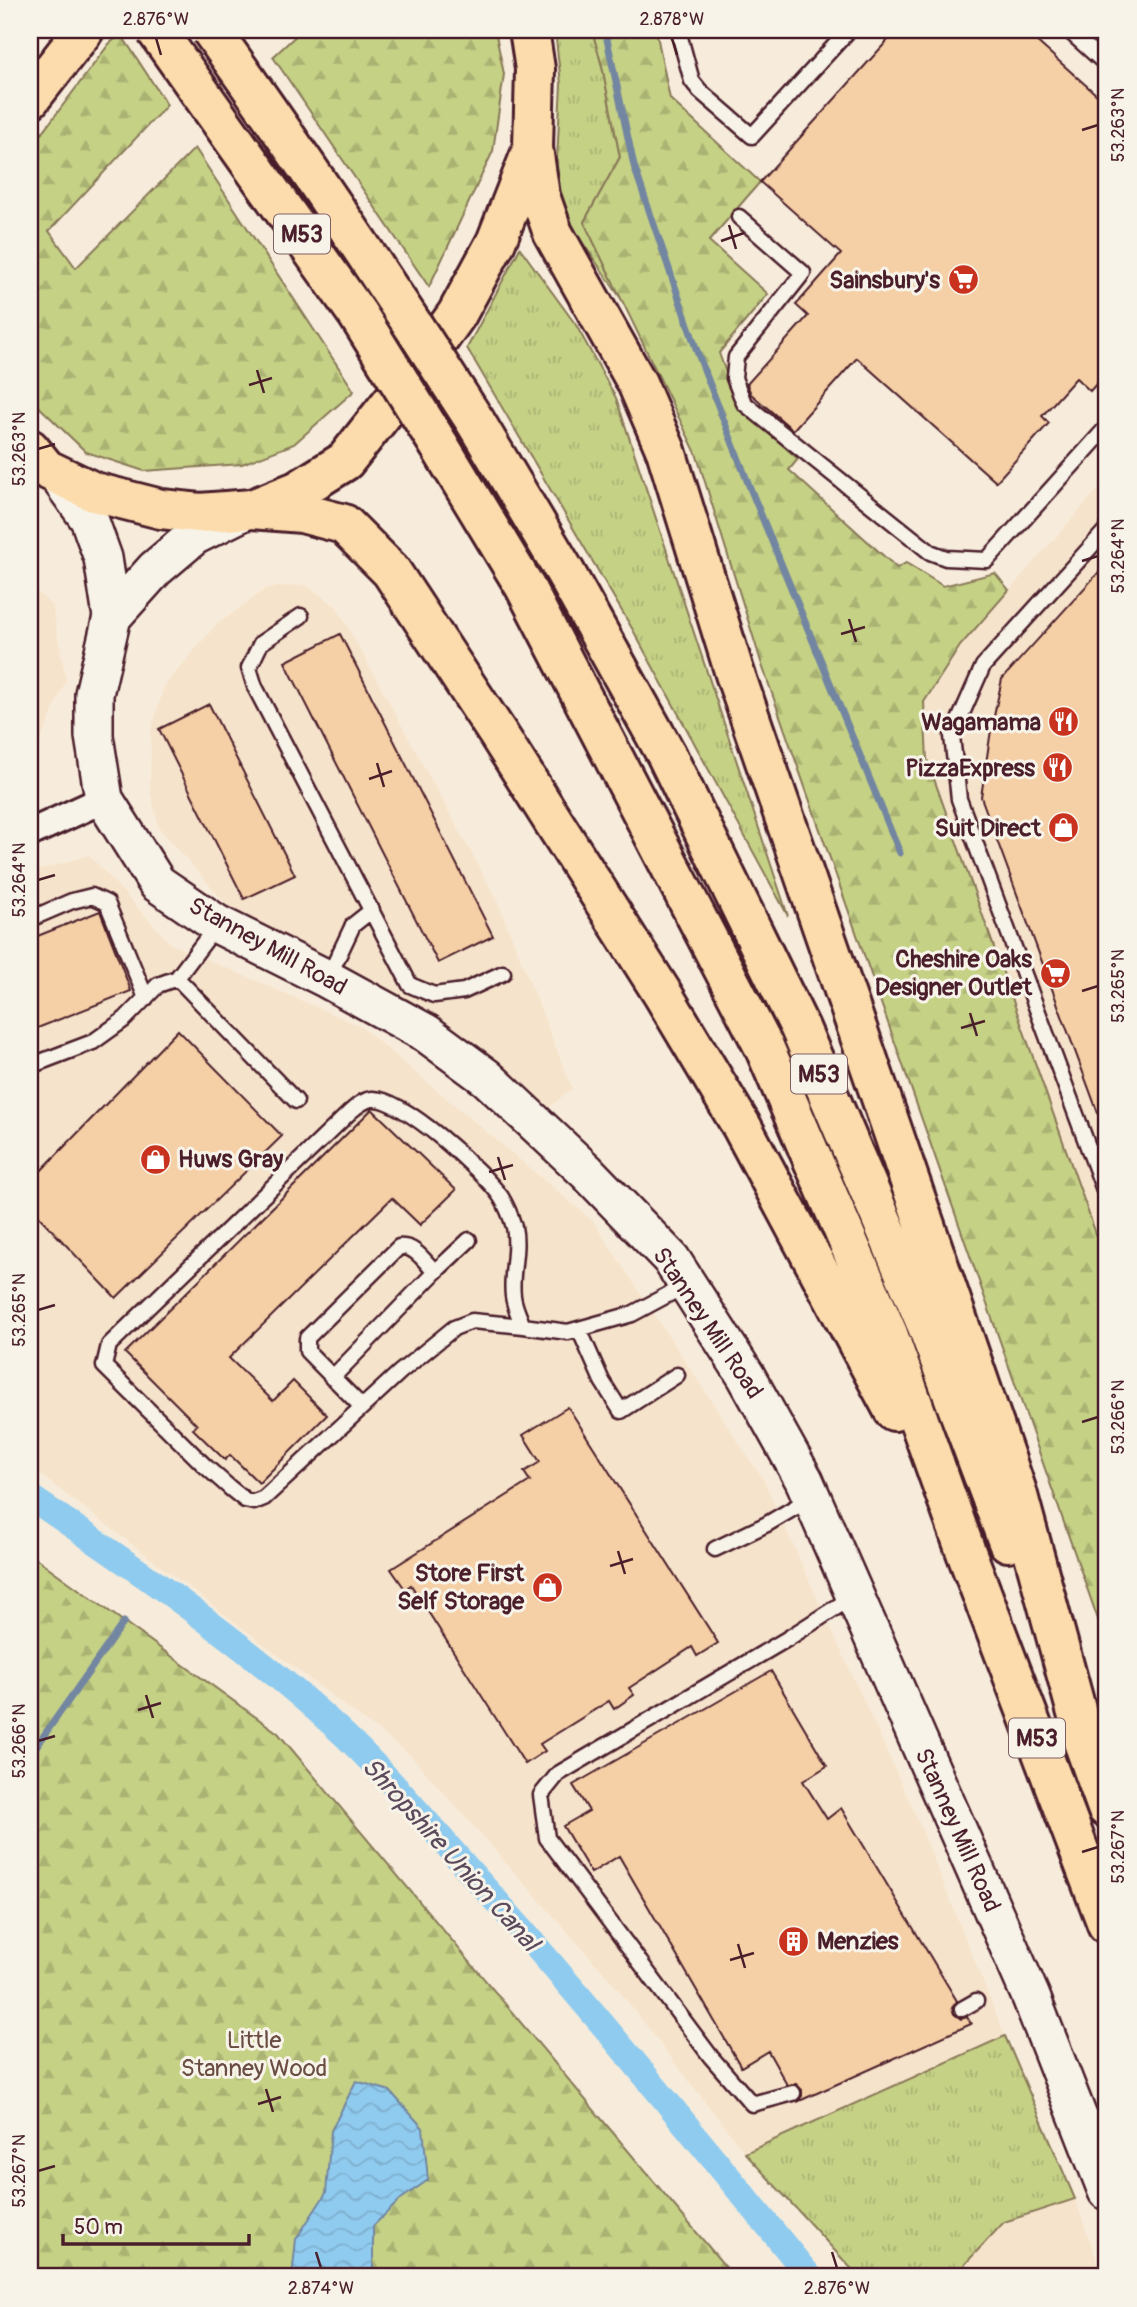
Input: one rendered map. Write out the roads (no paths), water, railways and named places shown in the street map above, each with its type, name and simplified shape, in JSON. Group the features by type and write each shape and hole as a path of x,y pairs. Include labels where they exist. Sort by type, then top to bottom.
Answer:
{"main road":[{"path":"30,99 84,30"},
{"name":"M53","path":"156,30 358,314 525,587 765,1049 888,1334 966,1552 1107,1924"},
{"name":"M53","path":"211,30 366,253 475,421 565,572 666,754 800,1028 927,1326 1107,1808"},
{"path":"528,30 535,69 533,148 540,196 553,233 637,383 666,451 735,674 1017,1492 1090,1761"},
{"path":"249,510 297,491 345,461 417,370 457,314 489,254 533,148"},
{"path":"41,466 94,492 161,509 200,513 249,510 302,513 344,524 391,571 558,828 742,1126 880,1383 966,1552"}],"street":[{"name":"Stanney Mill Road","path":"41,466 89,519 103,558 112,617 94,694 94,736 104,799 157,883 218,924 426,1033 488,1078 587,1172 670,1259 746,1376 812,1497 1031,1997 1107,2191"},
{"name":"Stanney Mill Road","path":"112,617 155,569 194,536 249,510"},
{"path":"30,833 104,799"}],"lane":[{"path":"678,30 692,81 752,136 849,30"},
{"path":"1068,30 1107,65"},
{"path":"739,218 803,273 736,357 734,378 744,403 930,552 946,558 987,560 1107,427"},
{"path":"1107,529 983,666 952,736 959,799 1107,1198"},
{"path":"301,616 261,643 249,668 255,687 410,985 434,995 464,991 503,973"},
{"path":"30,919 92,895 107,904 146,998"},
{"path":"327,979 353,925 372,910"},
{"path":"30,1066 93,1042 125,1019 158,985 177,978 218,924"},
{"path":"177,978 296,1101"},
{"path":"523,1326 513,1296 514,1233 501,1197 468,1162 416,1118 388,1101 374,1098 363,1101 109,1345 104,1366 204,1465 245,1500 254,1502 264,1498 400,1372 454,1328 472,1321 568,1332 632,1314 687,1284"},
{"path":"332,1378 469,1240"},
{"path":"362,1407 307,1351 307,1338 399,1247 412,1249 435,1272"},
{"path":"579,1329 601,1381 621,1411 677,1375"},
{"path":"715,1549 767,1524 812,1497"},
{"path":"793,2093 752,2104 711,2057 547,1838 541,1795 558,1774 775,1646 855,1595"},
{"path":"962,2009 976,2001"}],"water":[{"path":"356,2081 390,2091 423,2128 428,2180 401,2199 373,2226 373,2268 365,2277 292,2277 296,2239 326,2193 331,2131"}],"waterway":[{"path":"605,30 634,166 698,354 900,853"},
{"name":"Shropshire Union Canal","path":"30,1497 149,1579 264,1665 356,1746 411,1804 565,1980 810,2277"},
{"path":"30,1755 124,1622"}],"place":[{"name":"Sainsbury's","path":"963,280"},
{"name":"Wagamama","path":"1064,722"},
{"name":"PizzaExpress","path":"1058,768"},
{"name":"Suit Direct","path":"1064,828"},
{"name":"Cheshire Oaks Designer Outlet","path":"1055,973"},
{"name":"Huws Gray","path":"155,1159"},
{"name":"Store First Self Storage","path":"547,1587"},
{"name":"Menzies","path":"794,1941"}],"park label":[{"name":"Little Stanney Wood","path":"254,2054"}]}
